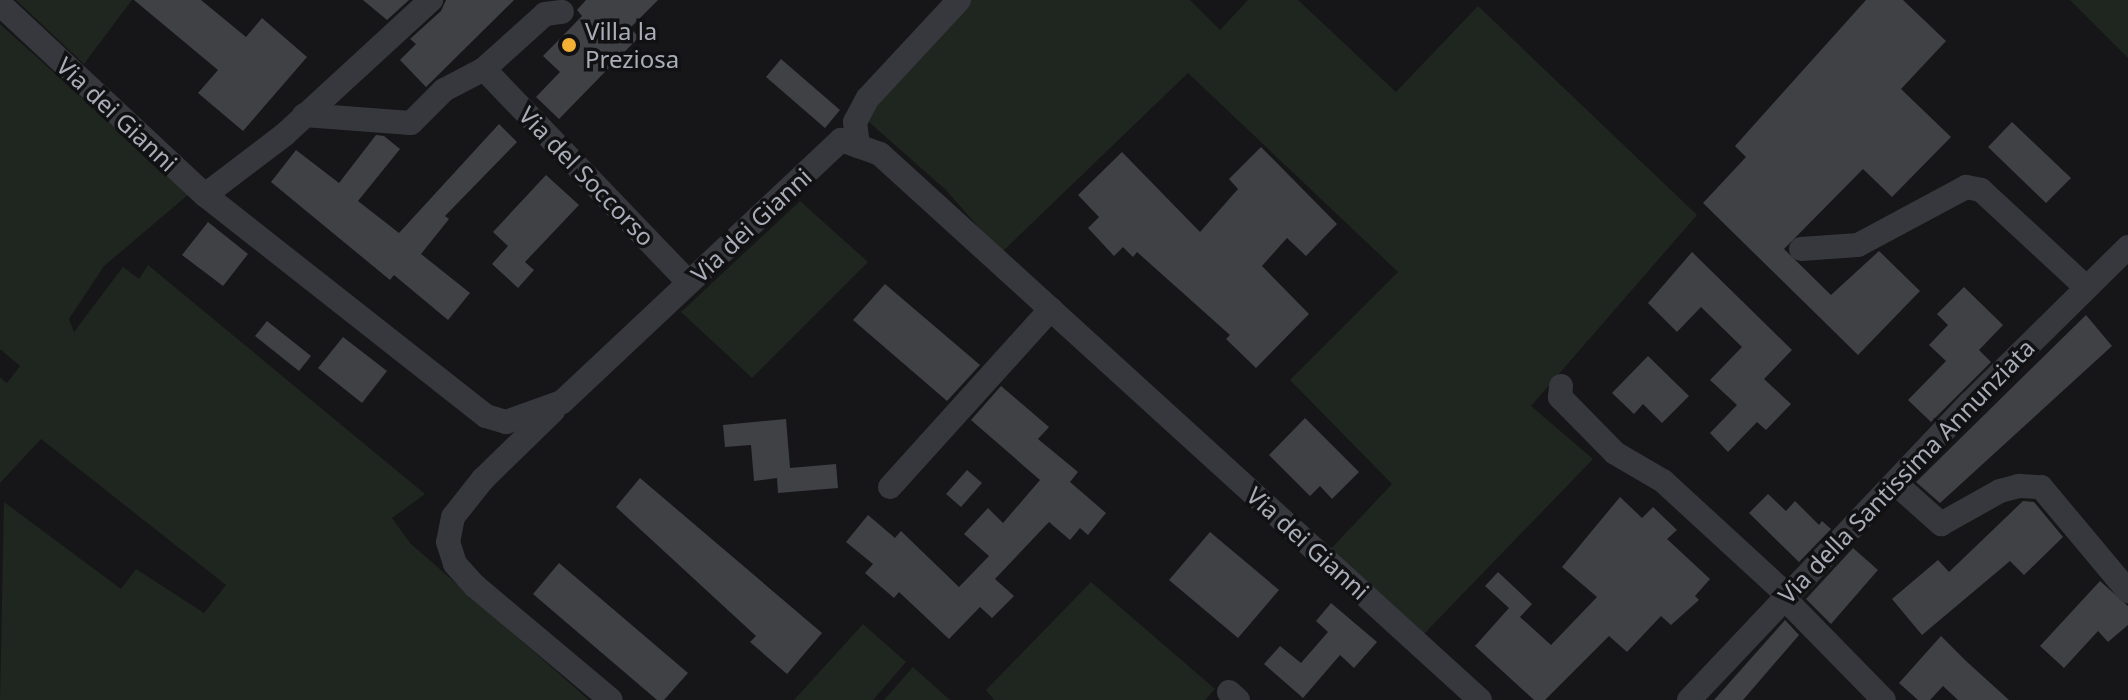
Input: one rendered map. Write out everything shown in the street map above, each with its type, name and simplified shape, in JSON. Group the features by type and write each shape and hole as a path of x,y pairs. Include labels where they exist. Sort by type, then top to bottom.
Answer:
{"street":[{"path":"205,195 304,115 431,0"},
{"path":"858,146 855,122 868,98 959,0"},
{"name":"Via dei Gianni","path":"0,4 205,195 486,416 506,422 562,402 841,140 880,154 1480,700"},
{"path":"304,115 411,123 444,90 484,69 545,14 562,12"},
{"name":"Via del Soccorso","path":"484,69 689,283"},
{"path":"1801,249 1858,245 1966,187 1981,190 2087,288"},
{"name":"Via della Santissima Annunziata","path":"1689,700 1784,595 2128,247"},
{"path":"890,487 1051,309"},
{"path":"1561,386 1560,397 1615,453 1663,481 1784,595 1884,700"},
{"path":"562,402 483,479 453,517 448,542 455,564 475,586 611,700"},
{"path":"1895,483 1941,524 2000,491 2019,486 2041,487 2128,591"}],"shaded area":[{"path":"16,0 132,0 84,64"},
{"path":"969,0 1190,0 1220,30 1248,0 1298,0 1396,92 1478,6 1697,215 1531,406 1593,459 1421,637 1328,552 1392,484 1290,380 1398,272 1188,73 1001,253 946,190 861,115"},
{"path":"2070,0 2128,0 2128,58"},
{"path":"0,24 189,194 104,266 69,319 74,332 123,267 139,279 148,265 425,494 392,518 410,543 589,700 0,700 4,502 121,589 136,569 204,613 226,585 41,439 0,483 0,377 7,383 20,366 0,349"},
{"path":"800,201 868,262 752,378 681,312"},
{"path":"1091,582 1215,689 1205,700 994,700 986,690"},
{"path":"863,624 906,662 873,700 794,700"},
{"path":"913,667 950,700 884,700"}],"building":[{"path":"134,0 201,0 246,37 262,18 307,57 243,131 198,93 218,70"},
{"path":"363,0 409,0 387,20"},
{"path":"446,0 514,0 426,87 400,60 416,44 410,39 441,11"},
{"path":"586,0 658,0 630,28 639,37 559,119 536,97 560,72 543,56 582,16 577,10"},
{"path":"1866,0 1903,0 1946,41 1901,89 1951,137 1892,197 1863,169 1784,249 1831,295 1879,251 1920,291 1858,355 1703,203 1746,157 1735,146"},
{"path":"781,59 840,110 825,128 766,77"},
{"path":"2012,122 2071,178 2046,203 1988,147"},
{"path":"499,124 517,142 445,216 449,219 421,254 470,293 448,320 394,275 390,280 271,182 296,150 339,183 376,135 384,136 400,149 358,201 399,233"},
{"path":"1261,147 1337,224 1306,256 1287,238 1262,266 1309,314 1256,368 1226,339 1230,335 1137,252 1133,257 1123,247 1114,256 1088,228 1099,217 1078,195 1122,152 1200,232 1238,189 1229,179"},
{"path":"546,175 579,205 525,262 534,270 518,288 492,264 508,246 493,232"},
{"path":"208,222 248,254 223,286 182,255"},
{"path":"1692,252 1792,350 1764,379 1791,404 1766,430 1757,422 1728,452 1710,433 1737,405 1710,380 1742,347 1701,307 1677,332 1648,303"},
{"path":"885,284 980,365 947,401 853,320"},
{"path":"1964,287 2003,325 1979,350 1991,362 1931,422 1908,400 1946,361 1929,345 1948,325 1937,314"},
{"path":"2086,315 2112,346 1940,503 1916,482"},
{"path":"267,321 311,356 299,371 255,336"},
{"path":"343,337 387,371 362,403 318,368"},
{"path":"1648,356 1689,396 1662,423 1643,404 1634,414 1612,393"},
{"path":"1001,386 1049,427 1038,439 1078,472 1070,482 1106,513 1088,535 1080,528 1070,540 1049,522 995,579 1014,596 992,618 980,607 949,639 899,592 894,598 865,573 873,564 846,542 868,515 895,538 901,531 959,587 989,556 964,534 988,508 1003,523 1040,480 971,420"},
{"path":"1305,418 1359,472 1332,499 1320,486 1310,496 1269,455"},
{"path":"786,419 790,468 836,464 838,488 778,493 777,478 754,481 751,445 725,447 723,425"},
{"path":"967,470 982,483 961,507 946,494"},
{"path":"640,478 822,633 787,674 750,642 756,636 616,507"},
{"path":"1768,494 1786,511 1795,501 1819,525 1822,521 1831,529 1799,562 1749,513"},
{"path":"1620,497 1642,518 1653,507 1677,530 1667,539 1710,579 1695,596 1699,600 1671,625 1661,616 1627,652 1609,636 1545,700 1534,700 1475,646 1509,608 1485,586 1498,572 1532,604 1520,617 1551,645 1597,597 1562,567"},
{"path":"2023,501 2034,502 2063,537 2024,575 2010,561 1922,635 1892,599 1938,560 1949,572"},
{"path":"1210,532 1279,590 1238,638 1169,580"},
{"path":"1853,548 1878,570 1831,624 1806,599"},
{"path":"559,563 688,673 664,700 657,700 533,594"},
{"path":"2100,581 2128,606 2128,625 2108,642 2098,631 2064,668 2040,646"},
{"path":"1331,603 1377,642 1354,668 1340,655 1303,698 1264,664 1280,646 1301,663 1328,632 1316,621"},
{"path":"1785,620 1799,635 1743,700 1714,700"},
{"path":"1941,636 2009,700 1958,700 1943,686 1930,700 1918,700 1899,683"}],"place":[{"name":"Villa la Preziosa","path":"569,45"}]}
